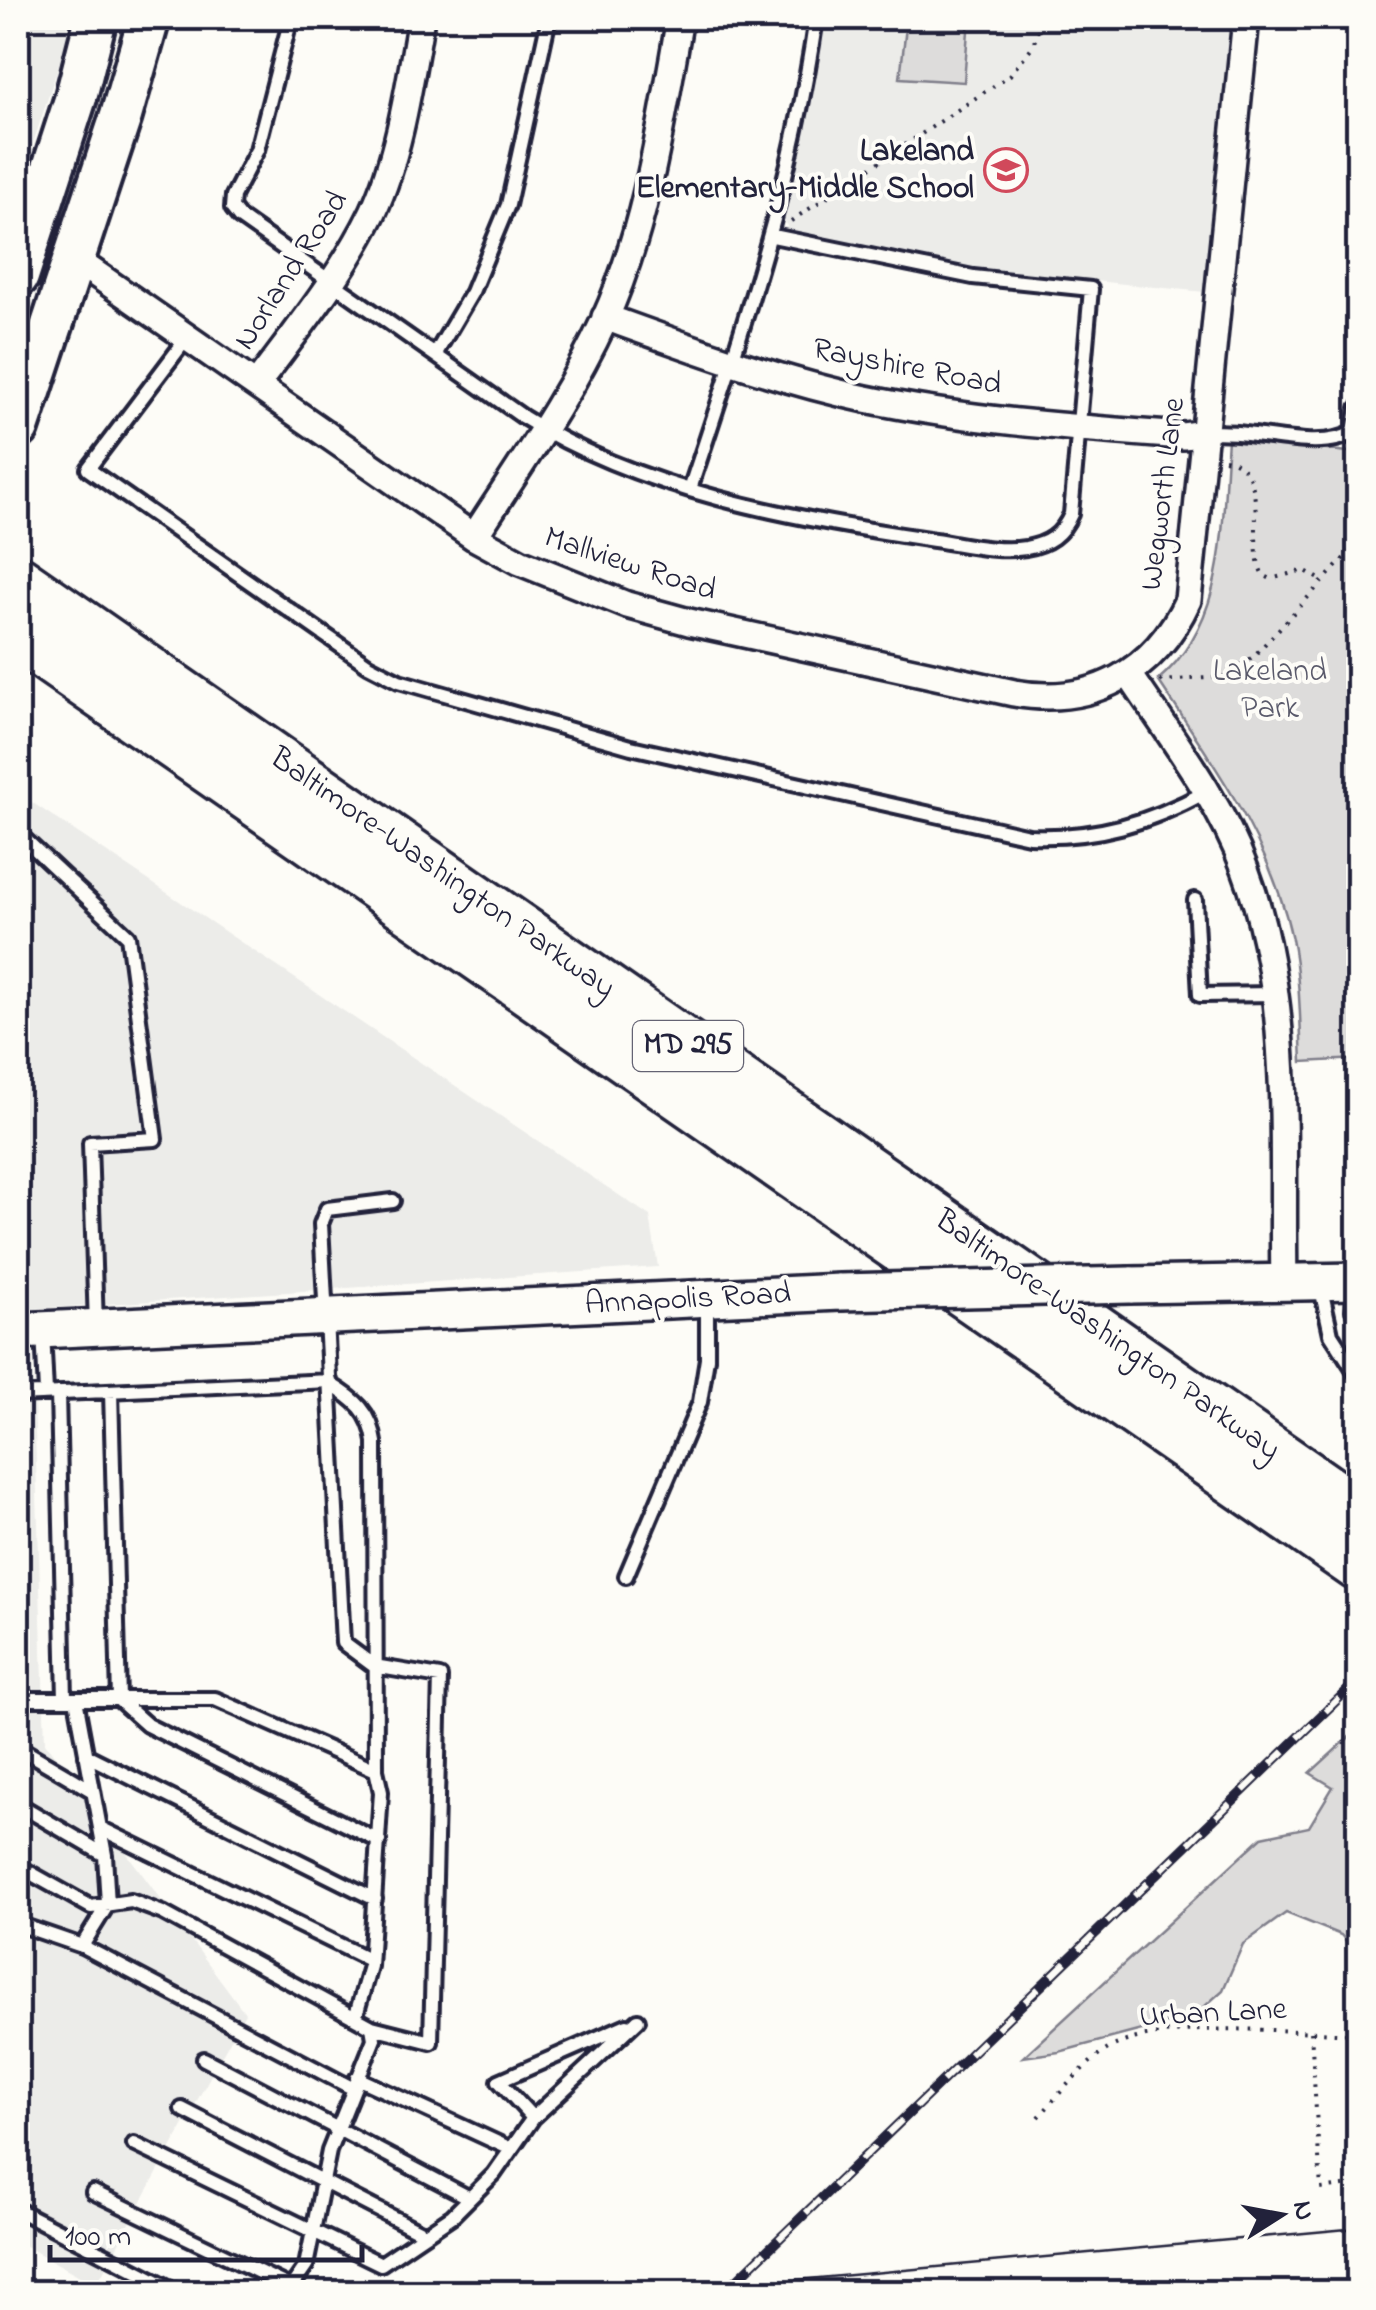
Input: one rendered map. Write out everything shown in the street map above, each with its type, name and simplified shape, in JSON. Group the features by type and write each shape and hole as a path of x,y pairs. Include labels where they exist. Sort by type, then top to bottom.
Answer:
{"highway":[{"name":"Baltimore-Washington Parkway","path":"18,580 1358,1511"},
{"name":"Baltimore-Washington Parkway","path":"18,636 1358,1566"}],"main road":[{"path":"18,276 25,224 96,18"},
{"path":"18,428 121,116 148,18"},
{"path":"18,356 50,256 49,249 25,224"},
{"name":"Annapolis Road","path":"30,1331 840,1292 1302,1282 1357,1292"}],"street":[{"name":"Norland Road","path":"258,384 331,283 375,207 390,161 421,18"},
{"path":"474,537 543,429 605,318 646,187 680,18"},
{"name":"Wegworth Lane","path":"1142,677 1175,628 1188,600 1246,18"},
{"name":"Mallview Road","path":"73,258 474,537 520,562 627,605 1045,699 1074,696 1142,677"},
{"name":"Rayshire Road","path":"605,318 732,363 880,402 1079,428 1184,436 1205,433"},
{"path":"1142,677 1244,866 1268,945 1276,994 1302,1282"}],"lane":[{"path":"290,18 257,150 233,196 232,208 239,218 559,440 690,489 857,528 1007,550 1030,547 1065,529 1071,514 1091,290 973,277 772,236"},
{"path":"435,355 478,280 508,204 549,18"},
{"path":"690,489 772,236 800,119 816,18"},
{"path":"187,338 88,468 368,665 399,680 631,746 1029,836 1065,838 1128,827 1162,816 1206,792"},
{"path":"1205,433 1227,430 1331,442 1354,432 1358,408"},
{"path":"18,833 128,936 155,1139 90,1143 96,1329"},
{"path":"1195,900 1200,995 1276,994"},
{"path":"18,1866 91,1907 131,1900 162,1913 372,2027 430,2042 440,1677 374,1666 343,1643 321,1224 327,1208 394,1201"},
{"path":"1302,1282 1358,1376"},
{"path":"626,1576 700,1402 708,1358 707,1299"},
{"path":"30,1331 52,1393 70,1699 86,1755 104,1855 108,1904 82,1946"},
{"path":"18,1394 330,1383 361,1406 372,1423 376,1770 382,1780 370,1960 356,2015"},
{"path":"111,1391 119,1700 146,1725 379,1841"},
{"path":"18,1699 215,1698 376,1770"},
{"path":"18,1747 93,1792"},
{"path":"86,1755 375,1899"},
{"path":"18,1804 104,1855"},
{"path":"100,1828 370,1960"},
{"path":"18,1924 82,1946 354,2083 511,2149"},
{"path":"134,2144 381,2264 470,2198 533,2118 638,2020 499,2081 533,2118"},
{"path":"93,2192 290,2290 306,2266 337,2126 374,2039 372,2027"},
{"path":"204,2059 470,2198"},
{"path":"182,2109 425,2234"},
{"path":"18,2210 178,2292"}],"path":[{"path":"772,236 1010,74 1032,47 1044,18"},
{"path":"1221,459 1241,465 1252,482 1263,575 1271,579 1304,570 1323,581"},
{"path":"1142,677 1223,678 1253,656 1358,542"},
{"name":"Urban Lane","path":"1040,2117 1070,2082 1105,2051 1122,2042 1205,2030 1358,2034"},
{"path":"1311,2032 1321,2189 1358,2184"}],"shaded area":[{"path":"18,18 69,18 65,46 18,189"},
{"name":"Lakeland Elementary-Middle School","path":"824,18 1231,18 1205,292 975,269 789,232 784,218 807,121"},
{"path":"18,793 650,1216 658,1267 18,1310"},
{"path":"18,1347 33,1369 45,1743 245,2013 96,2285 18,2242"}],"green space":[{"path":"907,18 969,18 964,82 900,78"},
{"name":"Lakeland Park","path":"1228,440 1358,453 1358,1059 1302,1062 1295,954 1270,869 1237,804 1158,680 1181,656 1210,600 1221,537"},
{"path":"1358,1729 1358,1955 1341,1935 1286,1913 1243,1944 1223,1990 1194,2016 1059,2052 1023,2057 1262,1837 1309,1827 1333,1787 1310,1773"}],"tram line":[{"path":"667,2292 1358,2228"}],"railway":[{"path":"724,2292 1358,1680"}],"place":[{"name":"Lakeland Elementary-Middle School","path":"1006,170"}]}
